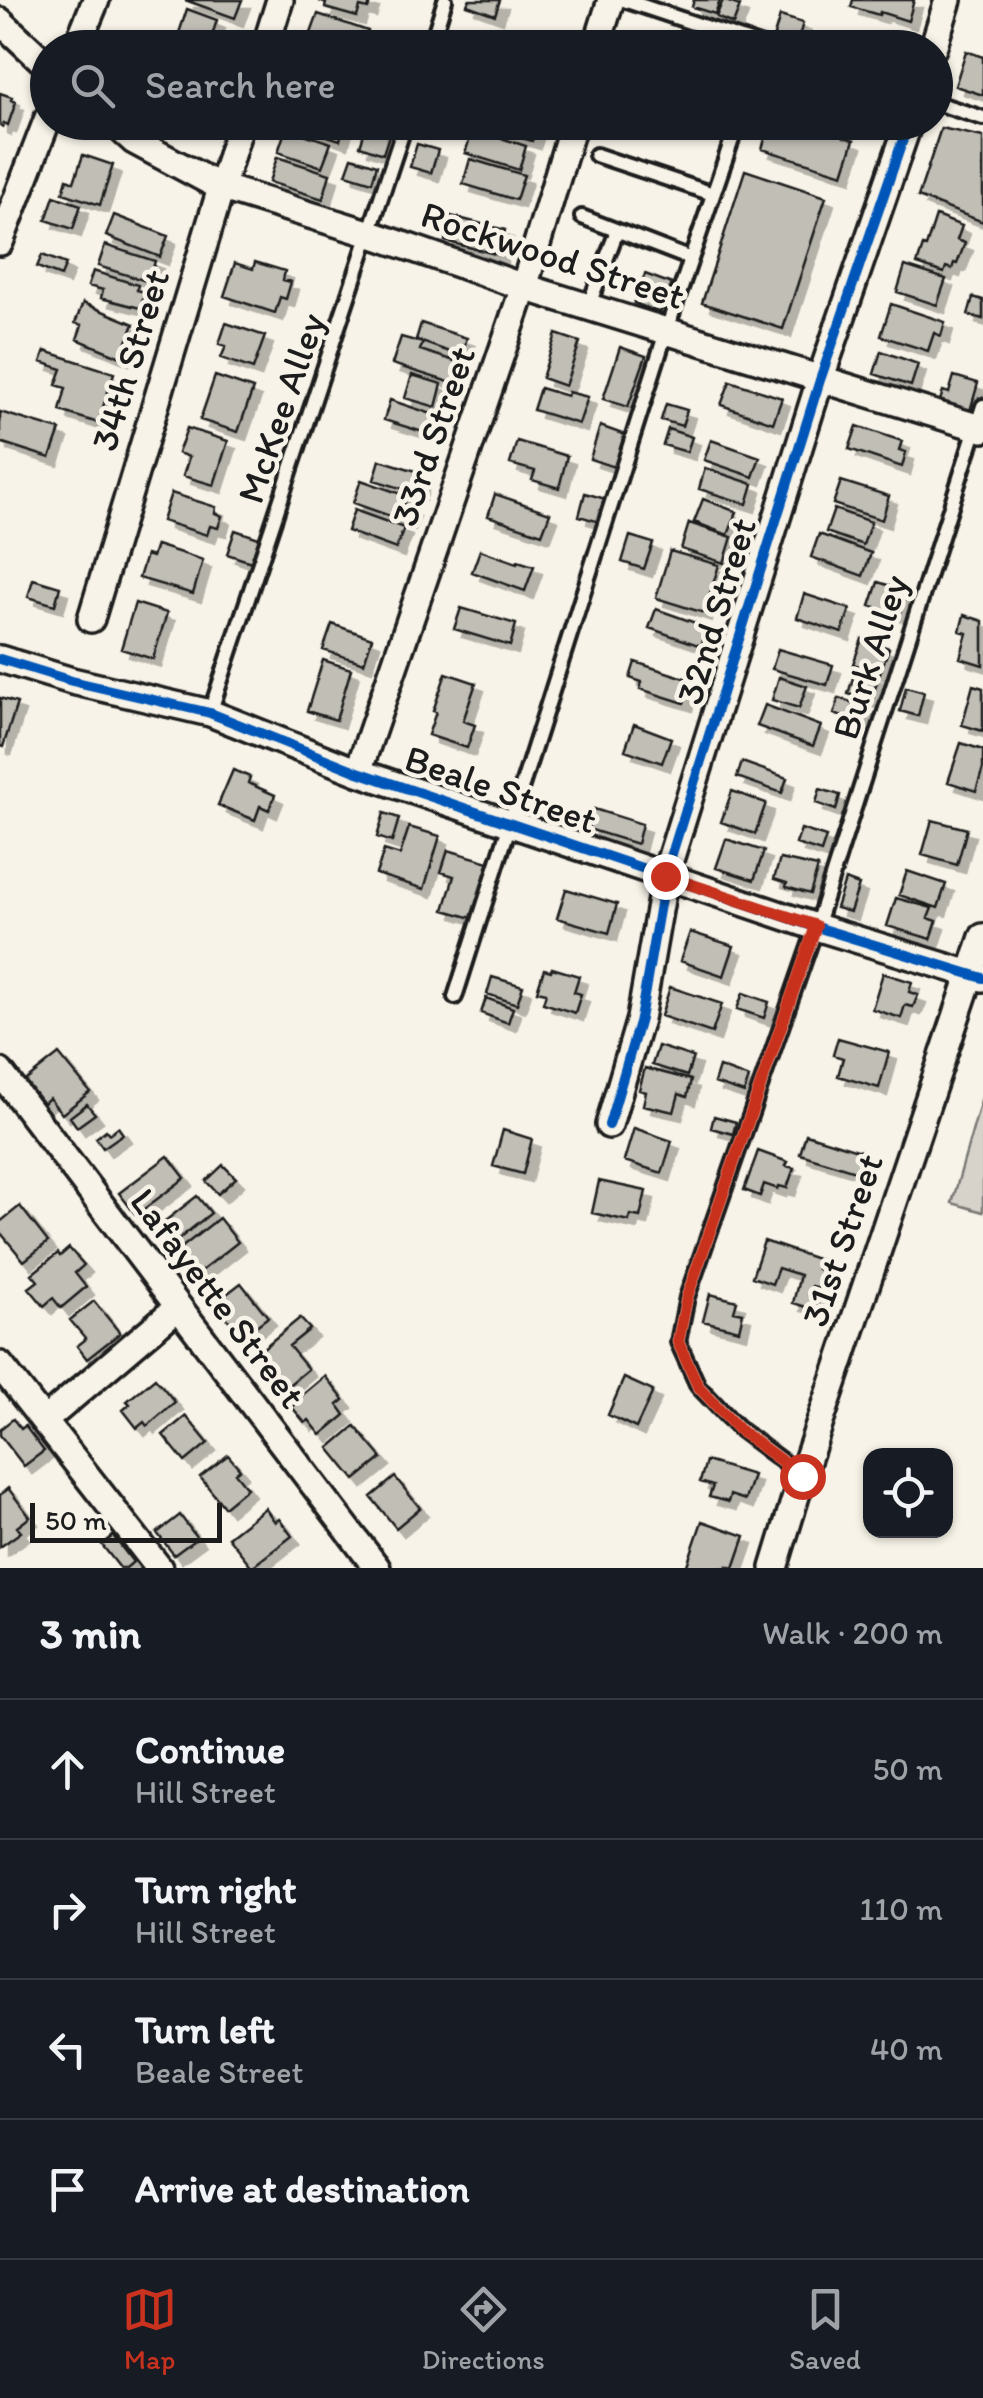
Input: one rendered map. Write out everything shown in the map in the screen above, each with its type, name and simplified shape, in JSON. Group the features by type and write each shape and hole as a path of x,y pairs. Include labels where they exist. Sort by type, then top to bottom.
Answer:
{"street":[{"path":"84,30 96,0"},
{"path":"271,30 280,0"},
{"path":"602,30 611,0"},
{"path":"939,30 948,0"},
{"path":"0,20 30,49"},
{"path":"0,242 39,140"},
{"name":"Rockwood Street","path":"133,140 220,188 820,380 980,421"},
{"name":"34th Street","path":"91,618 235,140"},
{"name":"33rd Street","path":"358,772 524,287 569,140"},
{"name":"32nd Street","path":"609,1125 640,1019 665,876 820,380 903,140"},
{"name":"Beale Street","path":"0,658 72,681 210,713 358,772 977,976"},
{"name":"31st Street","path":"774,1568 802,1476 977,976 983,937"},
{"name":"Lafayette Street","path":"0,1072 377,1568"},
{"path":"44,1421 178,1307"},
{"path":"0,1365 11,1399 44,1421 159,1568"}],"lane":[{"path":"436,30 445,0"},
{"path":"624,0 714,30"},
{"path":"953,108 983,118"},
{"name":"McKee Alley","path":"210,713 400,140"},
{"path":"455,996 730,140"},
{"path":"596,155 713,194"},
{"path":"582,217 691,259"},
{"path":"588,307 617,230"},
{"name":"Burk Alley","path":"802,1476 739,1430 698,1386 678,1342 687,1297 816,926 980,421"}],"shaded area":[{"path":"983,1093 983,1212 952,1203"}],"building":[{"path":"185,0 242,0 235,18"},
{"path":"371,0 368,9 360,7 357,17 325,8 326,3 319,1"},
{"path":"469,0 500,0 495,15 467,5"},
{"path":"694,0 720,0 715,14 692,7"},
{"path":"723,0 740,6 733,24 716,17"},
{"path":"853,0 914,0 908,21 851,7"},
{"path":"187,9 217,20 214,30 180,30"},
{"path":"318,14 365,30 312,30"},
{"path":"780,16 803,23 801,30 776,30"},
{"path":"966,51 983,57 983,95 955,86"},
{"path":"0,93 16,102 8,125 4,123 3,127 0,125"},
{"path":"953,131 983,137 983,222 918,197 937,140 953,140"},
{"path":"282,140 331,143 322,167 278,152"},
{"path":"362,140 387,140 383,154 360,146"},
{"path":"469,140 507,140 526,146 519,170 465,153"},
{"path":"765,140 854,140 843,174 762,149"},
{"path":"417,144 438,150 431,173 410,167"},
{"path":"83,155 113,165 100,205 63,193 67,179 74,182"},
{"path":"277,157 330,174 323,199 269,182"},
{"path":"352,157 377,165 372,182 346,174"},
{"path":"470,159 524,175 516,200 463,184"},
{"path":"745,170 826,197 783,329 702,303"},
{"path":"54,196 81,205 73,229 46,220"},
{"path":"114,215 168,236 160,257 106,236"},
{"path":"451,216 505,230 499,255 445,241"},
{"path":"936,216 962,226 957,240 965,243 957,264 952,269 946,267 944,273 917,264"},
{"path":"105,245 155,261 149,282 98,266"},
{"path":"42,255 66,264 61,276 37,267"},
{"path":"255,262 285,271 283,280 291,282 286,299 280,297 275,313 224,296 235,263 253,269"},
{"path":"905,266 946,279 937,305 897,292"},
{"path":"93,271 138,285 137,290 145,292 140,308 101,298 103,290 88,286"},
{"path":"645,274 672,284 660,313 634,303"},
{"path":"973,297 983,300 983,319 968,315"},
{"path":"83,303 134,324 121,357 77,339 82,325 75,323"},
{"path":"891,304 945,322 941,336 934,333 928,351 881,336"},
{"path":"226,323 265,336 253,369 221,358 226,346 219,344"},
{"path":"421,323 467,338 461,356 416,340"},
{"path":"556,334 580,342 565,386 542,378"},
{"path":"401,337 423,343 420,350 461,363 455,384 392,364"},
{"path":"620,347 646,356 628,407 603,399"},
{"path":"45,351 114,373 98,423 60,411 66,388 56,385 62,369 41,362"},
{"path":"881,351 918,364 911,386 874,374"},
{"path":"412,375 442,384 436,407 405,398"},
{"path":"215,376 253,389 238,432 200,420"},
{"path":"954,376 978,383 970,411 940,401 943,391 949,393"},
{"path":"730,381 782,398 773,423 721,405"},
{"path":"540,388 588,397 579,424 533,410"},
{"path":"390,400 435,415 429,434 384,420"},
{"path":"666,404 687,410 682,426 661,420"},
{"path":"0,412 60,430 50,458 0,442"},
{"path":"600,426 628,436 617,468 590,459"},
{"path":"857,426 902,441 899,450 906,452 902,467 849,449"},
{"path":"187,428 228,441 214,485 183,476 189,457 178,453"},
{"path":"668,429 692,437 687,452 663,445"},
{"path":"711,440 760,457 753,477 704,460"},
{"path":"517,441 567,456 559,488 532,480 535,471 510,464"},
{"path":"380,460 423,473 417,493 374,480"},
{"path":"705,468 753,484 747,504 699,489"},
{"path":"361,480 407,496 403,506 412,509 407,522 353,503"},
{"path":"841,481 889,496 882,520 833,504"},
{"path":"171,493 216,507 215,513 222,516 218,528 210,526 207,535 162,521"},
{"path":"585,493 609,500 603,523 579,516"},
{"path":"495,494 550,513 542,534 488,516"},
{"path":"703,499 737,512 728,535 694,522"},
{"path":"834,509 871,522 863,545 826,532"},
{"path":"354,510 404,528 396,549 347,531"},
{"path":"689,523 732,537 724,563 681,549"},
{"path":"235,530 259,538 251,562 227,554"},
{"path":"819,534 871,553 863,576 811,557"},
{"path":"630,536 653,543 644,569 622,562"},
{"path":"156,545 203,560 193,594 139,578 146,555 152,557"},
{"path":"480,550 534,566 525,591 472,572"},
{"path":"670,551 719,565 704,613 656,598"},
{"path":"33,579 60,587 55,605 28,597"},
{"path":"878,582 907,591 899,615 870,606"},
{"path":"804,594 850,609 842,633 797,618"},
{"path":"135,603 167,613 153,659 121,649"},
{"path":"461,608 516,624 510,646 454,629"},
{"path":"656,609 707,627 701,646 649,628"},
{"path":"964,615 983,621 983,665 960,658 967,633 960,631"},
{"path":"332,624 372,638 364,663 323,650"},
{"path":"862,639 889,648 880,673 853,664"},
{"path":"778,649 833,665 827,685 772,669"},
{"path":"323,660 351,669 336,720 307,711"},
{"path":"635,662 691,680 684,703 640,689 642,682 630,678"},
{"path":"856,668 879,676 871,701 848,694"},
{"path":"446,673 476,683 463,721 475,725 467,748 428,735"},
{"path":"779,677 807,686 799,708 772,700"},
{"path":"973,685 983,688 983,731 962,725"},
{"path":"906,687 924,692 918,716 900,711"},
{"path":"0,698 17,703 3,747 0,746"},
{"path":"839,698 865,707 860,723 834,714"},
{"path":"765,705 821,726 813,746 757,726"},
{"path":"634,724 671,738 662,763 625,750"},
{"path":"961,743 983,750 983,768 976,791 948,782"},
{"path":"742,762 787,778 782,793 737,777"},
{"path":"233,770 250,777 248,783 275,795 269,810 260,806 255,820 218,805"},
{"path":"820,789 840,795 836,810 816,803"},
{"path":"732,791 766,803 755,834 721,822"},
{"path":"594,809 642,824 637,844 588,829"},
{"path":"384,813 399,818 392,842 377,837"},
{"path":"932,820 967,829 957,865 922,855"},
{"path":"409,827 440,836 424,889 376,874 384,850 400,855"},
{"path":"801,829 826,837 821,852 796,844"},
{"path":"726,839 764,851 754,880 716,868"},
{"path":"448,850 489,862 472,918 444,910 454,876 441,872"},
{"path":"780,859 818,867 810,894 774,879"},
{"path":"907,871 946,884 938,908 899,895"},
{"path":"845,880 859,885 850,912 836,908"},
{"path":"566,889 617,904 609,933 557,918"},
{"path":"896,898 932,908 928,918 937,921 931,939 887,926"},
{"path":"690,932 734,946 724,976 680,961"},
{"path":"544,969 579,976 574,992 581,994 575,1013 543,1003 546,993 537,991"},
{"path":"883,973 912,982 909,992 918,995 913,1007 905,1005 901,1018 872,1009"},
{"path":"492,977 523,986 517,1004 487,994"},
{"path":"670,987 722,1004 712,1033 661,1016"},
{"path":"743,993 769,1002 764,1018 737,1009"},
{"path":"486,998 513,1008 508,1023 481,1013"},
{"path":"838,1038 889,1052 879,1088 838,1076 843,1058 833,1055"},
{"path":"658,1046 693,1057 687,1076 652,1065"},
{"path":"59,1054 90,1092 62,1114 49,1098 43,1104 25,1081"},
{"path":"719,1067 749,1078 744,1093 714,1083"},
{"path":"645,1068 691,1080 687,1097 679,1094 674,1112 643,1105 646,1092 639,1090"},
{"path":"87,1104 95,1114 77,1127 70,1117"},
{"path":"714,1116 736,1122 733,1134 711,1128"},
{"path":"118,1127 123,1134 103,1148 96,1138"},
{"path":"634,1128 672,1141 662,1173 624,1161"},
{"path":"503,1130 532,1139 523,1174 493,1166"},
{"path":"806,1134 864,1152 858,1172 800,1154"},
{"path":"758,1151 794,1168 787,1188 764,1184 760,1196 744,1190"},
{"path":"168,1156 185,1178 136,1215 119,1193"},
{"path":"223,1165 236,1178 218,1194 206,1181"},
{"path":"599,1181 646,1191 640,1217 630,1215 629,1221 592,1213"},
{"path":"197,1196 211,1213 169,1247 155,1229"},
{"path":"20,1206 48,1242 24,1261 0,1232 0,1222"},
{"path":"219,1218 238,1242 195,1276 176,1252"},
{"path":"764,1241 820,1260 817,1269 824,1271 819,1288 812,1286 809,1295 819,1298 816,1310 793,1303 800,1275 778,1268 772,1284 752,1277"},
{"path":"69,1248 84,1265 75,1273 86,1287 61,1308 53,1298 44,1306 29,1288 38,1281 32,1274"},
{"path":"241,1283 268,1317 242,1337 215,1303"},
{"path":"710,1294 737,1301 734,1311 743,1313 739,1330 703,1321"},
{"path":"94,1301 120,1333 87,1359 77,1346 86,1339 70,1320"},
{"path":"300,1318 310,1329 289,1346 308,1369 285,1388 256,1354"},
{"path":"325,1376 344,1400 338,1405 345,1415 321,1435 292,1407"},
{"path":"155,1378 175,1402 147,1426 144,1422 137,1428 123,1410 130,1404 127,1401"},
{"path":"624,1378 653,1391 636,1428 608,1415"},
{"path":"186,1416 208,1443 185,1462 163,1435"},
{"path":"13,1419 21,1429 25,1426 44,1451 24,1466 0,1435 0,1429"},
{"path":"355,1426 382,1458 355,1480 329,1448"},
{"path":"228,1455 240,1469 235,1473 247,1488 224,1507 200,1477"},
{"path":"706,1461 753,1475 745,1500 730,1495 728,1502 709,1497 713,1486 700,1482"},
{"path":"395,1477 420,1508 396,1528 371,1497"},
{"path":"8,1488 30,1517 17,1527 21,1532 0,1547 0,1495"},
{"path":"265,1508 292,1536 252,1567 228,1537"},
{"path":"180,1515 197,1538 174,1555 157,1533"},
{"path":"702,1521 745,1536 734,1568 686,1568"},
{"path":"113,1536 133,1562 126,1568 120,1568 102,1545"}],"cycle path":[{"path":"609,1125 640,1019 665,876 820,380 903,140"},
{"path":"0,659 72,681 210,713 358,772 816,927 983,978"}],"route":[{"path":"665,876 816,926 687,1297 678,1342 698,1386 739,1430 802,1476"}]}
